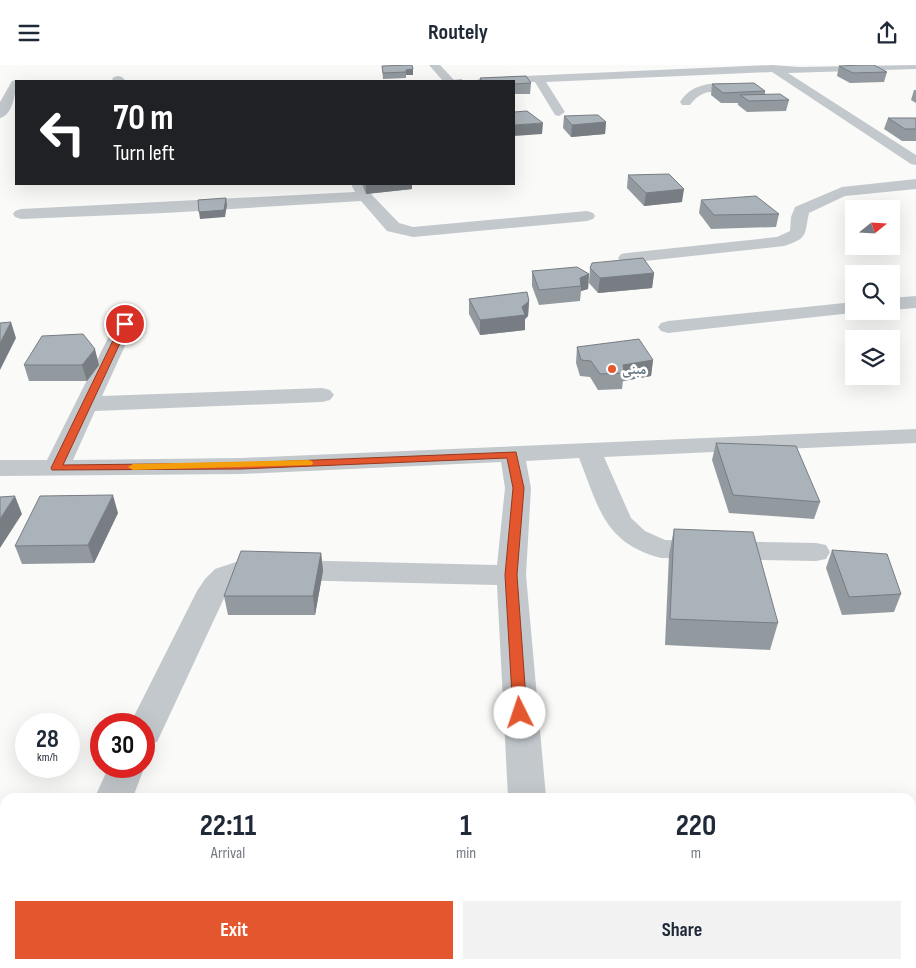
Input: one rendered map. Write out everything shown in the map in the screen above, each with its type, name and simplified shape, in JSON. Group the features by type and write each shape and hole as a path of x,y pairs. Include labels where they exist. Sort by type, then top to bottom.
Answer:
{"street":[{"path":"434,65 448,80"},
{"path":"593,65 599,76"},
{"path":"501,80 771,67 799,70 916,66"},
{"path":"771,67 916,161"},
{"path":"18,80 24,71"},
{"path":"538,78 559,112"},
{"path":"0,86 15,83"},
{"path":"777,85 796,84"},
{"path":"3,121 15,86"},
{"path":"686,102 688,96 698,90 747,86"},
{"path":"627,258 778,242 792,238 800,230 801,210 816,202 842,192 916,184"},
{"path":"21,213 165,208 361,190 393,227 413,232 587,216"},
{"path":"900,304 916,303"},
{"path":"668,327 845,309"},
{"path":"56,468 125,324"},
{"path":"86,404 322,395"},
{"path":"0,468 241,466 916,436"},
{"path":"589,452 619,522 634,537 648,544 662,549 816,552"},
{"path":"512,455 518,488 511,575 527,793"},
{"path":"153,713 212,591 220,579 245,569 511,575"},
{"path":"116,793 122,778"}],"building":[{"path":"412,65 413,69 406,70 406,72 383,73 382,66"},
{"path":"874,65 887,72 853,73 839,66"},
{"path":"526,76 531,83 515,84 515,80 481,80 480,78"},
{"path":"754,83 765,91 723,93 712,84"},
{"path":"780,94 789,100 749,101 740,95"},
{"path":"527,111 543,123 515,125 515,112"},
{"path":"598,115 606,122 572,125 564,116"},
{"path":"888,118 916,118 916,129 905,129"},
{"path":"669,174 684,189 646,193 628,175"},
{"path":"756,196 779,214 714,215 701,200"},
{"path":"226,198 224,210 199,212 198,200"},
{"path":"643,258 654,273 600,278 590,268 592,263"},
{"path":"577,267 589,274 580,278 581,286 539,290 532,271"},
{"path":"527,292 529,301 522,307 525,315 480,320 469,299"},
{"path":"11,322 0,343 0,323"},
{"path":"83,334 95,349 82,365 24,365 42,336"},
{"path":"639,339 653,360 623,365 624,373 600,374 591,361 581,360 577,347"},
{"path":"716,443 796,446 820,502 733,495"},
{"path":"113,495 88,545 15,546 40,496"},
{"path":"15,496 0,519 0,497"},
{"path":"674,529 753,532 778,623 670,619"},
{"path":"832,550 887,554 901,594 849,597"},
{"path":"241,551 321,553 313,596 224,596"}],"slow traffic":[{"path":"133,467 308,463"}],"place":[{"name":"مبنى","path":"612,369"}],"route":[{"path":"125,324 56,468 241,466 512,455 518,488 511,575 520,713"}]}
